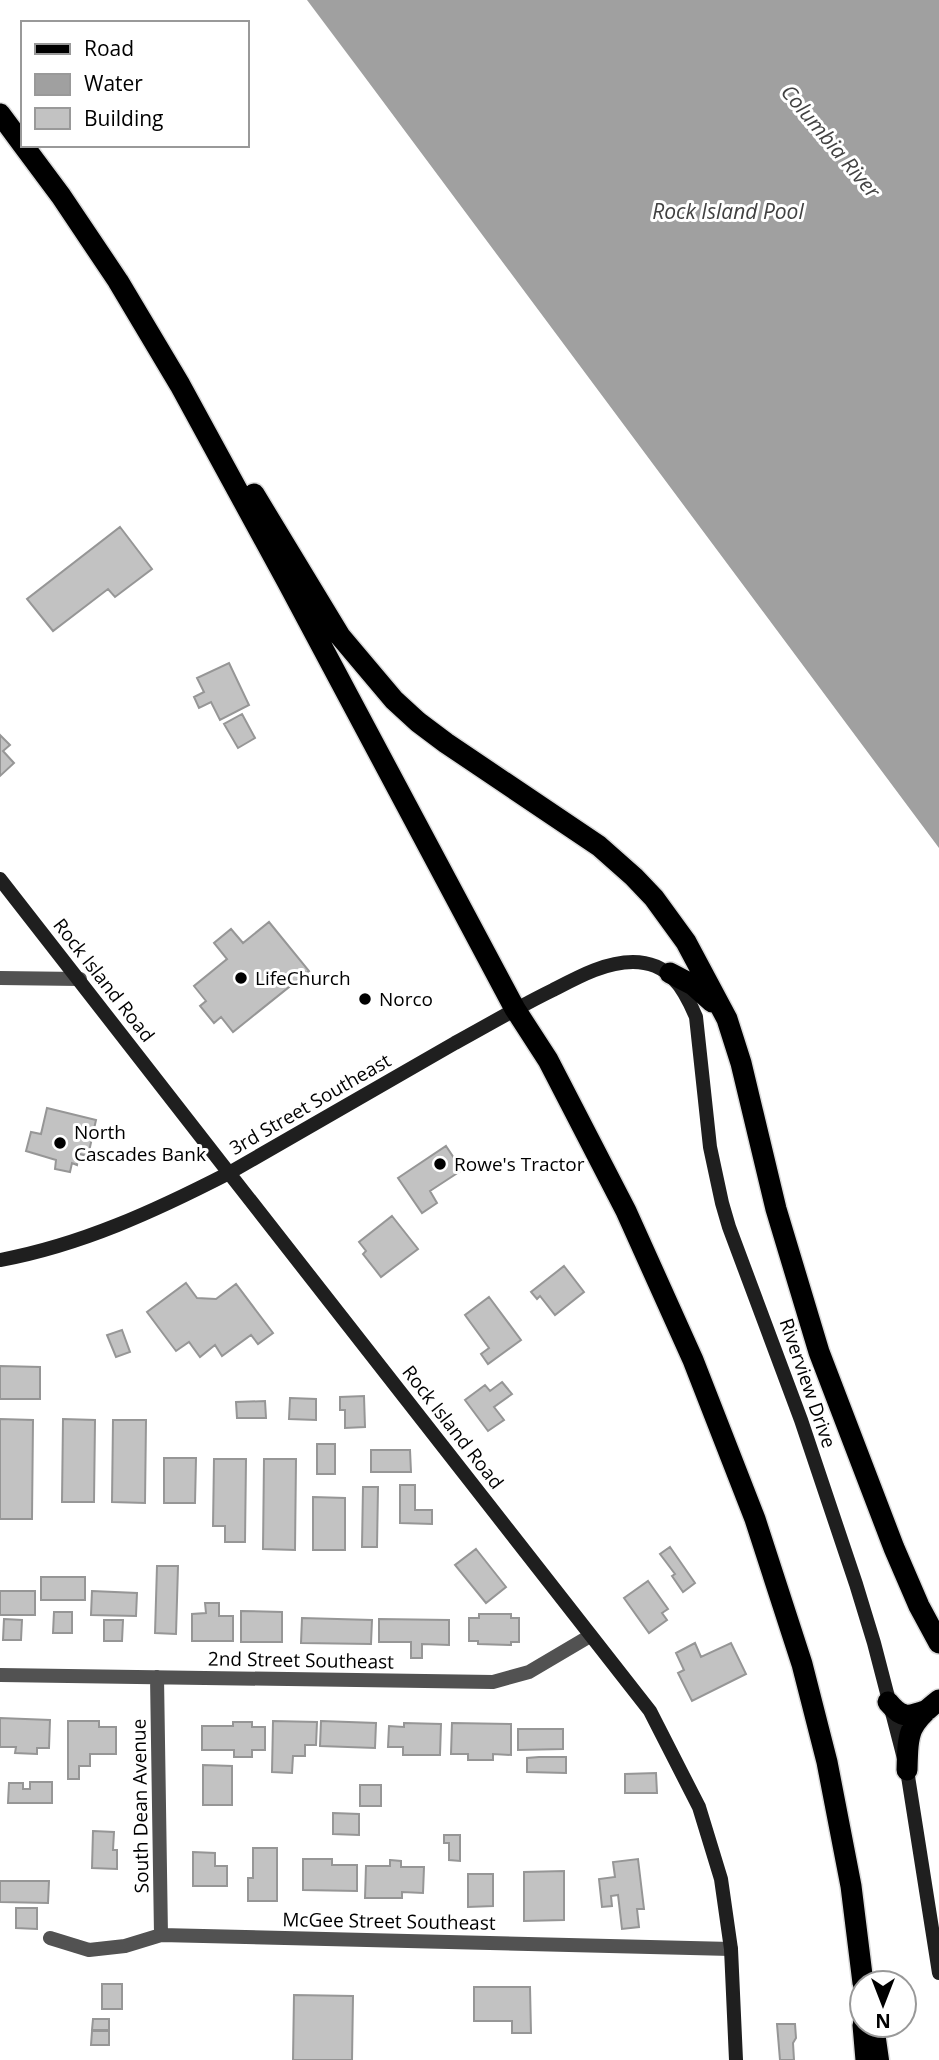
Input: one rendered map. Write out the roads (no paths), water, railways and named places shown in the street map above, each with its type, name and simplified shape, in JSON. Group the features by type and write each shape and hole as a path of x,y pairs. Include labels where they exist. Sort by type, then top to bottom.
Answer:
{"highway":[{"path":"0,114 21,142"},
{"path":"24,147 118,281 180,386 515,1009 548,1060 626,1211 693,1360 755,1519 802,1664 827,1762 851,1886 861,1969"},
{"path":"180,386 256,496 340,636 371,675 418,722 580,831 634,877 681,934 727,1019 741,1063 776,1209 819,1352 894,1548 919,1606 939,1643"},
{"path":"670,973 705,995 727,1019"},
{"path":"888,1702 900,1714 910,1715 933,1705"},
{"path":"907,1770 909,1732 933,1705"},
{"path":"864,2039 866,2060"}],"main road":[{"name":"Rock Island Road","path":"0,879 650,1711 699,1807 721,1879 731,1949 736,2060"},
{"path":"515,1009 585,974 610,965 632,962 647,964 670,973"},
{"name":"Riverview Drive","path":"670,973 689,999 696,1017 710,1147 729,1227 801,1420 874,1643 907,1770 939,1973"},
{"name":"3rd Street Southeast","path":"0,1260 56,1247 115,1227 229,1173 515,1009"},
{"path":"877,2039 880,2060"}],"street":[{"path":"0,978 80,979"},
{"name":"2nd Street Southeast","path":"0,1675 492,1682 529,1672 590,1636"},
{"name":"South Dean Avenue","path":"157,1677 161,1935"},
{"name":"McGee Street Southeast","path":"50,1938 89,1950 125,1946 161,1935 731,1949"}],"water":[{"name":"Rock Island Pool","path":"307,0 939,0 939,848 361,72"}],"place":[{"name":"LifeChurch","path":"241,978"},
{"name":"Norco","path":"365,999"},
{"name":"North Cascades Bank","path":"60,1143"},
{"name":"Rowe's Tractor","path":"440,1164"}],"water label":[{"name":"Columbia River","path":"831,141"}]}
